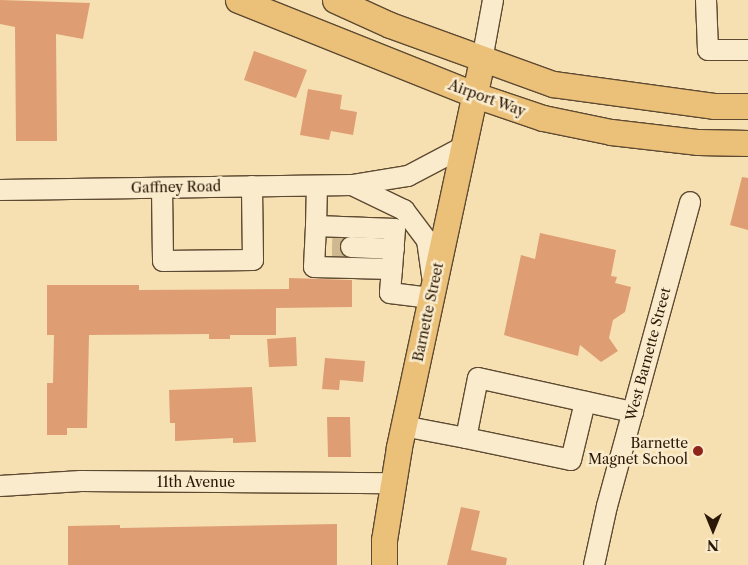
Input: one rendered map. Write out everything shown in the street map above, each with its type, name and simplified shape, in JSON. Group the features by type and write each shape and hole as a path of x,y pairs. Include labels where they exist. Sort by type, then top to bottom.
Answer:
{"main road":[{"name":"Airport Way","path":"238,0 474,95 543,118 611,132 698,142 748,143"},
{"path":"335,0 390,25 482,60 553,84 714,106 748,106"},
{"name":"Barnette Street","path":"384,565 384,540 403,426 482,60"}],"street":[{"path":"482,60 493,0"},
{"path":"706,0 708,50 748,50"},
{"name":"Gaffney Road","path":"0,190 352,185 408,176 463,148"},
{"name":"Gaffney Road","path":"352,185 404,210 413,221 427,240 432,293"},
{"path":"162,188 163,262 253,260 252,186"},
{"path":"317,186 328,241 314,267 392,270"},
{"name":"West Barnette Street","path":"594,565 632,412 690,202"},
{"path":"328,241 395,229 390,293 432,293"},
{"path":"328,241 394,249"},
{"path":"466,438 478,378 632,412"},
{"path":"403,426 571,460 585,402"},
{"name":"11th Avenue","path":"0,486 81,481 392,484"}],"building":[{"path":"0,0 90,3 83,39 56,34 57,141 16,141 15,27 0,24"},
{"path":"254,51 307,70 296,98 244,80"},
{"path":"308,89 342,95 340,109 357,112 353,135 331,131 329,140 300,135"},
{"path":"742,177 748,178 748,230 730,225"},
{"path":"540,233 616,250 611,276 617,277 615,283 631,287 625,312 613,320 609,338 618,351 601,362 580,345 578,356 504,335 521,255 535,259"},
{"path":"289,278 352,280 352,307 276,308 276,335 230,335 230,339 209,339 209,334 89,335 87,428 67,428 67,435 47,435 47,383 53,383 54,335 47,335 47,285 139,285 139,290 289,289"},
{"path":"296,337 297,366 269,367 267,339"},
{"path":"325,358 365,361 363,382 340,380 339,390 322,389"},
{"path":"252,387 256,442 233,443 233,438 175,441 175,423 170,423 169,390"},
{"path":"327,417 350,417 351,457 328,457"},
{"path":"461,507 480,511 471,550 507,558 506,565 447,565"},
{"path":"337,524 337,565 68,565 68,526 120,525 120,528"}],"tunnel":[{"path":"332,246 351,247"}],"place":[{"name":"Barnette Magnet School","path":"698,451"}]}
